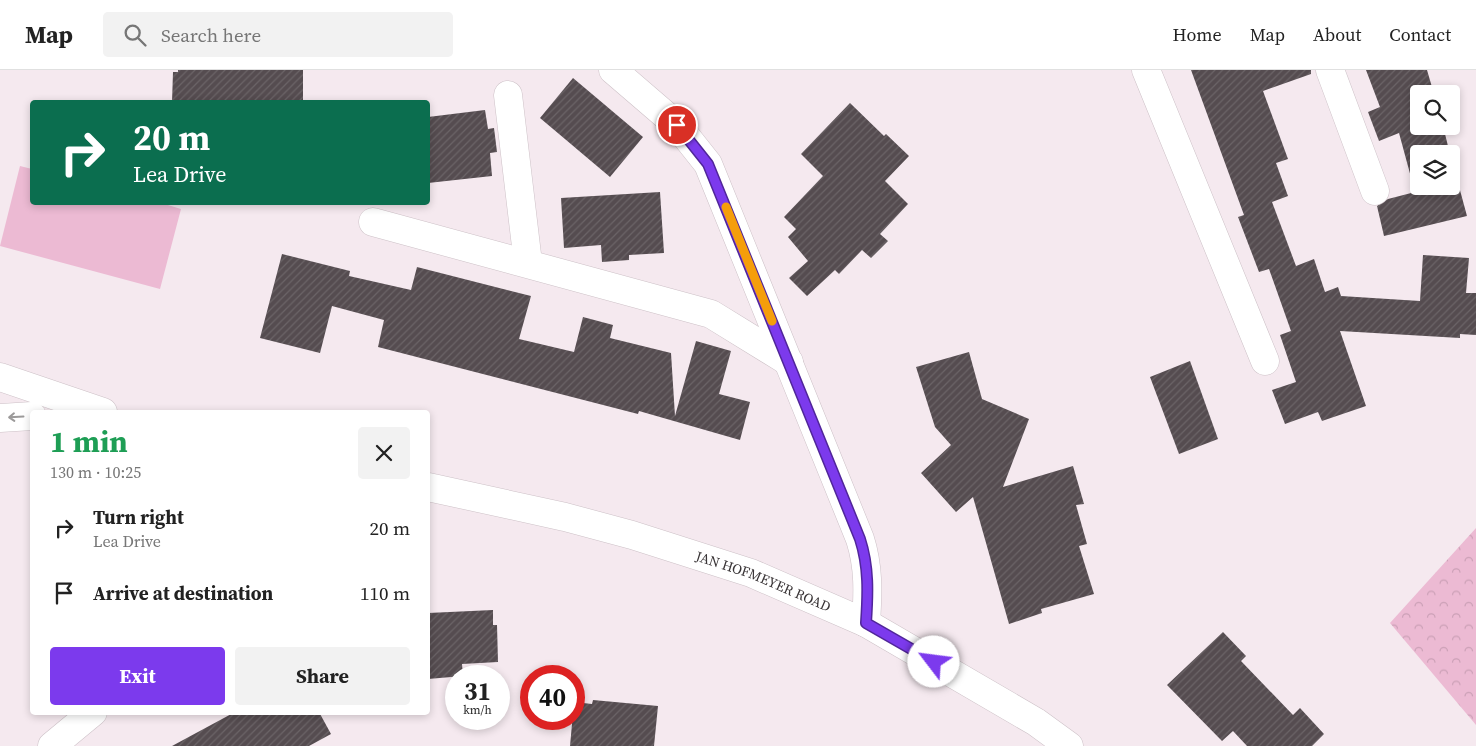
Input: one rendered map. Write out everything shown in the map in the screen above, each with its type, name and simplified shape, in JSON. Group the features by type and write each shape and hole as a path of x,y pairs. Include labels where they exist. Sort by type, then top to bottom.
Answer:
{"street":[{"path":"613,70 677,125 708,164 866,558 868,584 866,623"},
{"path":"1146,70 1266,361"},
{"path":"1330,70 1375,191"},
{"path":"508,95 528,263"},
{"path":"373,222 711,314 789,362"},
{"path":"0,377 97,410"},
{"path":"0,418 30,416"},
{"name":"JAN HOFMEYER ROAD","path":"430,488 565,517 682,550 751,573 866,623 1036,722 1070,746"},
{"path":"52,746 89,715"}],"green space":[{"path":"20,166 30,168 30,205 168,205 181,209 160,289 0,246"},
{"path":"1476,528 1476,725 1390,623"}],"building":[{"path":"178,70 303,70 303,100 172,100 173,72 178,72"},
{"path":"1191,70 1311,70 1311,74 1263,91 1288,159 1276,163 1288,196 1272,202 1296,266 1314,259 1325,292 1338,287 1341,296 1420,301 1423,255 1469,258 1466,293 1476,293 1476,335 1460,334 1460,338 1340,331 1366,406 1322,421 1318,412 1285,424 1272,390 1296,382 1280,335 1291,331 1269,269 1259,272 1238,217 1244,215"},
{"path":"1366,70 1427,70 1431,85 1410,85 1410,135 1445,135 1448,145 1410,145 1410,174 1399,133 1379,141 1368,112 1380,107"},
{"path":"573,78 643,137 610,177 540,118"},
{"path":"850,103 884,136 886,134 909,156 885,181 908,204 880,234 888,241 871,258 862,250 839,274 835,270 807,296 789,278 808,261 788,237 796,229 784,217 823,176 801,154"},
{"path":"485,110 488,129 494,128 497,152 490,153 492,176 430,183 430,117"},
{"path":"1460,190 1467,216 1384,236 1377,206 1388,199 1410,193 1410,195 1460,195"},
{"path":"660,192 664,253 629,255 629,260 602,262 601,245 564,248 561,198"},
{"path":"282,254 350,271 349,276 411,290 417,267 531,296 519,339 574,352 583,317 613,325 610,338 671,353 675,416 696,341 731,351 719,394 750,402 740,440 639,411 638,414 378,347 384,320 332,306 320,353 260,338"},
{"path":"969,352 982,399 1029,419 1003,487 1073,466 1084,504 1076,505 1087,544 1079,546 1094,594 1041,609 1042,613 1009,624 973,497 956,512 921,473 951,445 935,427 916,367"},
{"path":"1190,361 1218,439 1179,454 1150,377"},
{"path":"493,610 493,625 497,625 498,662 445,665 445,678 430,679 430,613"},
{"path":"1223,632 1246,656 1241,661 1293,715 1300,708 1324,734 1312,746 1247,746 1233,731 1222,741 1167,685"},
{"path":"593,700 658,706 654,746 570,746 571,730 585,730 585,703 592,704"},
{"path":"229,715 321,715 331,734 309,746 172,746"}],"slow traffic":[{"path":"726,207 772,321"}],"route":[{"path":"677,125 696,146 708,164 860,539 866,558 868,584 866,623 934,662"}]}
